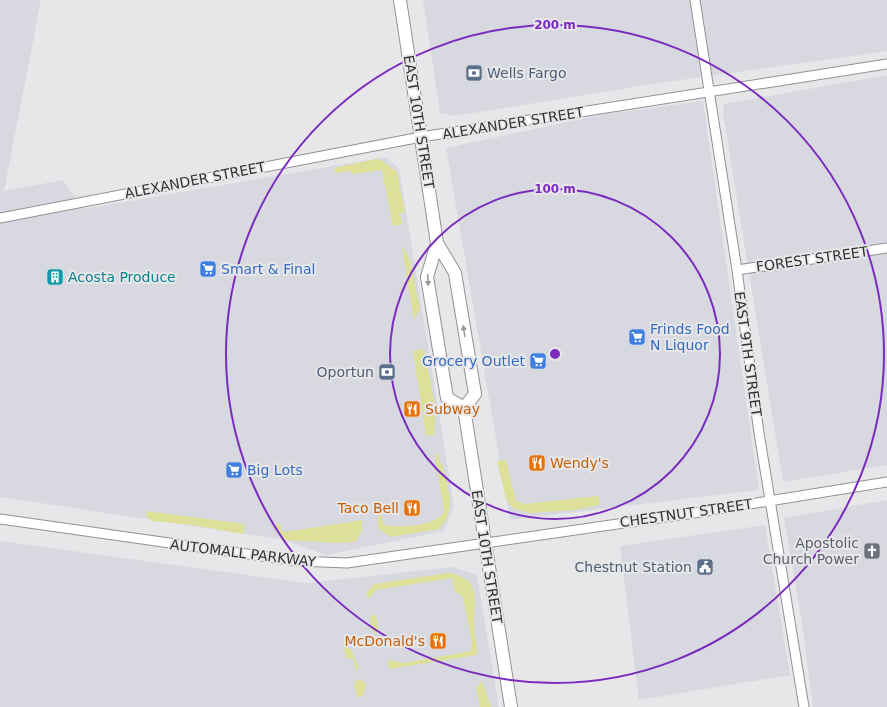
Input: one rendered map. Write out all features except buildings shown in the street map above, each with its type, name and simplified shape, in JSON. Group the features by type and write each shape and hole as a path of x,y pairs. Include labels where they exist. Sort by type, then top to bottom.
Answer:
{"main road":[{"name":"EAST 10TH STREET","path":"400,0 438,243 455,273 475,394 464,408 511,707"},
{"name":"EAST 10TH STREET","path":"438,243 427,277 447,398 464,408"}],"street":[{"name":"EAST 9TH STREET","path":"695,0 708,92 737,270 759,434 772,501 804,707"},
{"name":"ALEXANDER STREET","path":"0,218 421,137 887,64"},
{"name":"FOREST STREET","path":"737,270 887,248"},
{"name":"CHESTNUT STREET","path":"485,543 772,501 887,482"},
{"name":"AUTOMALL PARKWAY","path":"0,519 320,563 347,563 375,560 485,543"}],"shaded area":[{"path":"0,0 41,0 4,191 63,180 83,209 385,157 399,168 454,506 444,531 326,555 280,539 0,497"},
{"path":"423,0 887,0 887,51 646,85 455,116 440,113"},
{"path":"887,75 887,465 783,482 723,113 724,104"},
{"path":"703,101 759,490 510,520 446,148 600,115"},
{"path":"887,500 887,707 813,707 802,623 784,518"},
{"path":"765,525 790,675 639,700 620,546"},
{"path":"0,541 306,583 453,567 477,575 499,707 0,707"}],"green space":[{"path":"376,159 381,160 397,172 405,213 400,213 402,224 393,226 382,170 352,174 350,171 335,173 334,168"},
{"path":"403,247 410,260 420,309 414,320 402,248"},
{"path":"424,349 436,410 434,435 426,436 413,351"},
{"path":"435,453 438,454 439,461 442,464 450,498 450,506 445,522 439,529 390,537 378,528 378,500 380,500 382,520 385,525 417,525 434,520 440,517 444,512"},
{"path":"506,460 516,501 525,504 598,496 600,505 573,510 531,513 514,509 506,499 497,461"},
{"path":"146,511 245,524 243,534 192,525 153,521 146,517"},
{"path":"362,520 362,531 355,542 340,543 284,540 275,528 276,524 281,525 281,530 285,532"},
{"path":"448,573 466,579 474,591 474,629 477,655 389,669 387,660 405,663 471,651 472,642 463,597 454,590 452,578 376,590 370,598 367,597 366,593 374,584"},
{"path":"374,614 376,616 379,630 376,634 373,632 370,617"},
{"path":"345,646 351,649 359,668 356,671 353,659 346,658 344,649"},
{"path":"361,679 366,685 363,695 358,698 354,686 356,681"},
{"path":"482,681 491,707 480,707 476,688"}],"place":[{"name":"Wells Fargo","path":"474,73"},
{"name":"Smart & Final","path":"208,269"},
{"name":"Acosta Produce","path":"55,277"},
{"name":"Frinds Food N Liquor","path":"637,337"},
{"name":"Grocery Outlet","path":"538,361"},
{"name":"Oportun","path":"387,372"},
{"name":"Subway","path":"412,409"},
{"name":"Wendy's","path":"537,463"},
{"name":"Big Lots","path":"234,470"},
{"name":"Taco Bell","path":"412,508"},
{"name":"Apostolic Church Power","path":"872,551"},
{"name":"Chestnut Station","path":"705,567"},
{"name":"McDonald's","path":"438,641"}]}
